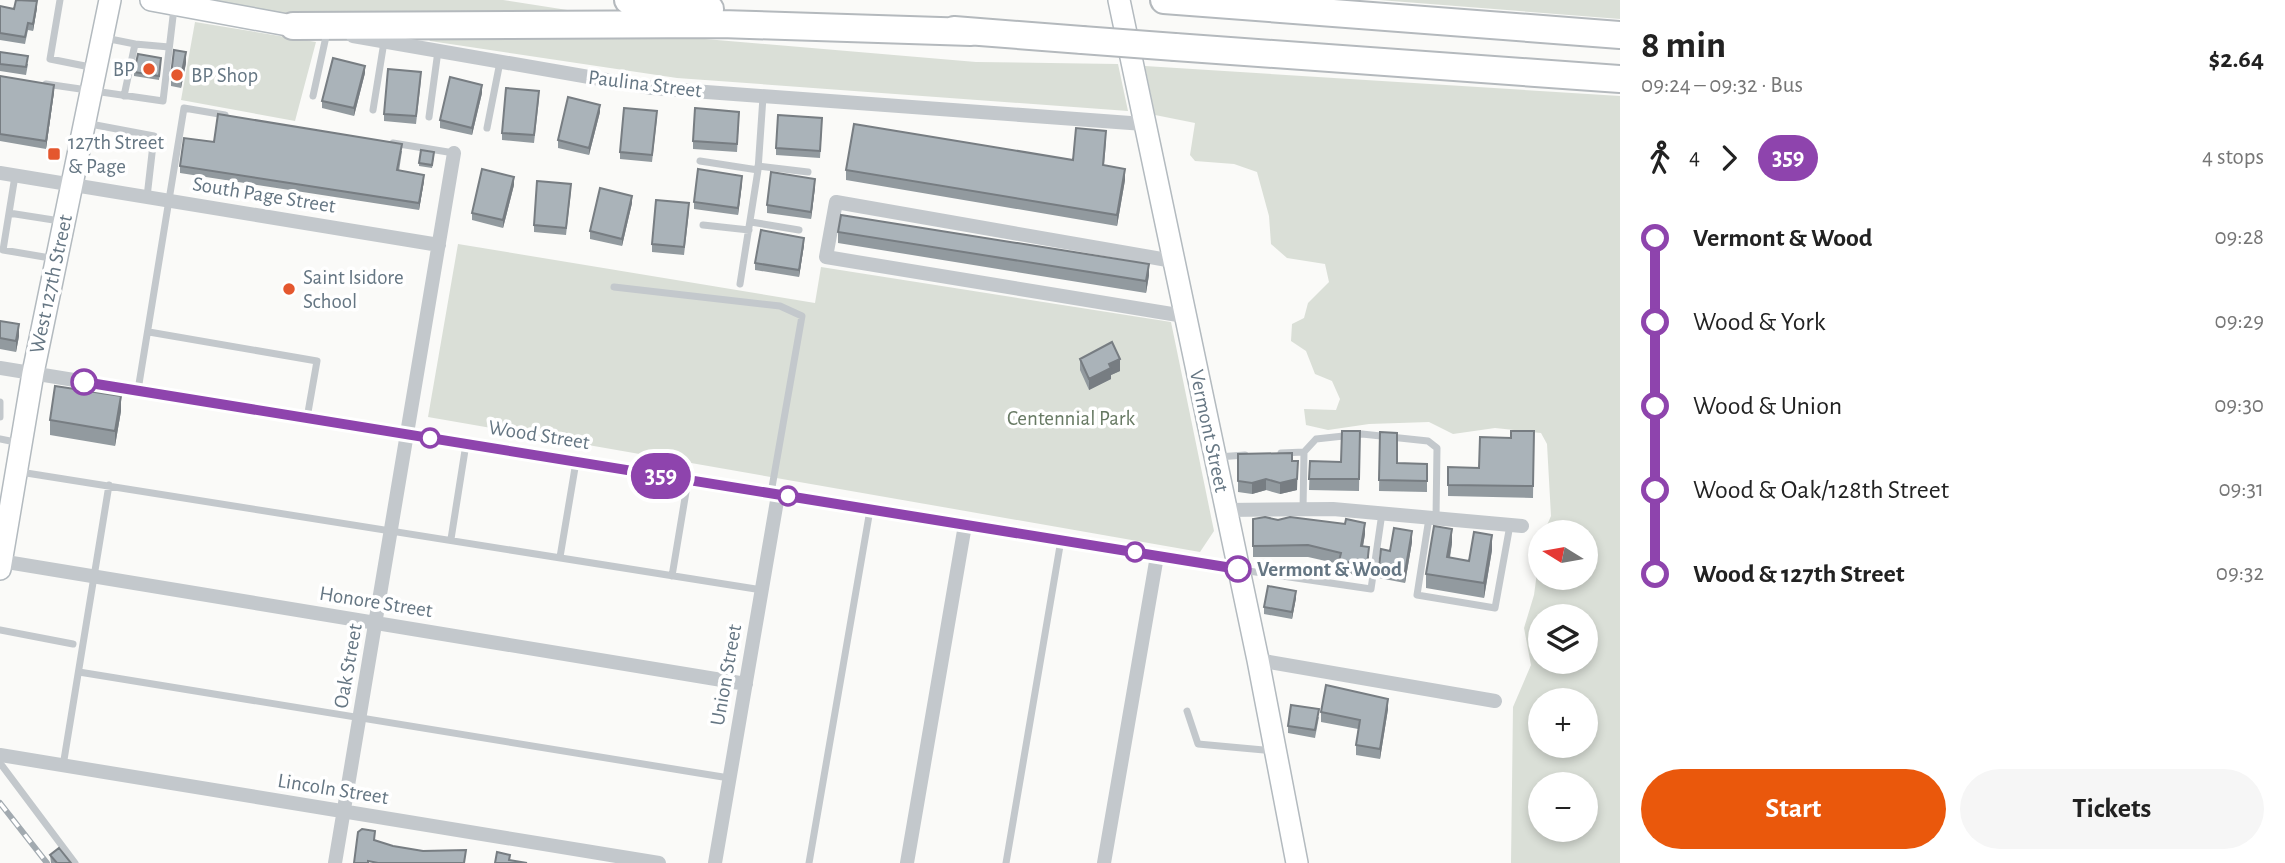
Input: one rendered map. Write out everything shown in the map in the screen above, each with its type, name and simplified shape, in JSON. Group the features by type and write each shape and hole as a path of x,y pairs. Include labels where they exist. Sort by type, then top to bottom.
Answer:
{"highway":[{"path":"628,0 971,32 1620,79"},
{"path":"1164,0 1620,35"},
{"path":"293,26 721,24 971,32"}],"street":[{"name":"West 127th Street","path":"0,564 16,471 10,441 33,373 110,0"},
{"name":"Paulina Street","path":"150,0 652,88 1144,124"},
{"name":"Vermont Street","path":"1119,0 1258,660 1297,863"},
{"name":"Oak Street","path":"335,863 454,153"},
{"name":"South Page Street","path":"0,173 439,245"},
{"path":"1172,261 836,202 826,257 1184,316"},
{"name":"Wood Street","path":"0,368 1238,569"},
{"name":"Union Street","path":"715,863 762,590 775,494"},
{"path":"1225,510 1303,509 1382,513 1516,526"},
{"path":"907,863 965,525"},
{"path":"1104,863 1157,556"},
{"name":"Honore Street","path":"0,564 746,684"},
{"path":"1258,660 1495,701"},
{"name":"Lincoln Street","path":"0,755 659,863"}],"lane":[{"path":"60,0 50,60 96,68"},
{"path":"39,83 163,101 175,4"},
{"path":"313,96 327,32"},
{"path":"102,37 169,47"},
{"path":"373,110 384,41"},
{"path":"124,96 135,44"},
{"path":"429,117 438,51"},
{"path":"486,128 500,61"},
{"path":"740,284 758,168 763,96"},
{"path":"138,391 184,108 237,117"},
{"path":"85,123 154,136 147,197"},
{"path":"384,141 454,153"},
{"path":"700,161 808,172"},
{"path":"16,175 3,250 57,259"},
{"path":"9,213 64,222"},
{"path":"703,225 799,230"},
{"path":"614,287 780,306 802,316 775,494"},
{"path":"149,332 317,361 307,419"},
{"path":"0,402 0,417"},
{"path":"1303,509 1304,452 1316,439 1363,434 1428,441 1437,448 1432,518 1417,595 1495,608 1516,526"},
{"path":"451,539 466,444"},
{"path":"1267,454 1304,452"},
{"path":"1214,457 1254,455"},
{"path":"560,557 576,462"},
{"path":"16,471 762,590"},
{"path":"672,576 688,480"},
{"path":"64,766 109,485"},
{"path":"808,863 870,510"},
{"path":"1238,569 1371,589 1382,513"},
{"path":"1006,863 1061,540"},
{"path":"0,630 73,644"},
{"path":"79,672 730,778"},
{"path":"1187,712 1198,744 1275,751"},
{"path":"0,763 75,863"}],"green space":[{"path":"204,0 503,0 625,19 302,16"},
{"path":"1379,0 1620,0 1620,19"},
{"path":"195,22 316,42 295,121 181,100"},
{"path":"426,35 658,35 976,62 1118,64 1128,111 677,78 430,41"},
{"path":"1145,66 1620,96 1620,863 1511,863 1513,707 1528,672 1598,674 1598,604 1531,604 1535,590 1598,590 1598,520 1549,520 1547,444 1541,433 1495,428 1453,434 1429,422 1369,424 1328,430 1306,425 1304,409 1336,410 1340,399 1332,381 1315,374 1306,351 1291,341 1292,324 1304,318 1308,303 1329,282 1325,264 1287,258 1271,244 1269,216 1257,172 1234,164 1195,161 1190,155 1195,123 1155,115"},
{"name":"Centennial Park","path":"458,244 815,303 821,267 1171,322 1214,531 1200,552 428,417"},
{"path":"1528,615 1528,649 1524,628"}],"building":[{"path":"16,0 37,1 33,24 28,23 25,37 0,33 0,6 14,9"},
{"path":"174,50 186,52 181,77 171,75"},
{"path":"0,52 28,56 26,67 0,64"},
{"name":"BP","path":"138,54 161,58 159,76 134,72"},
{"path":"333,58 365,66 354,108 322,101"},
{"path":"388,69 421,72 416,116 384,114"},
{"path":"0,76 54,85 46,141 0,134"},
{"path":"450,77 482,85 472,128 440,120"},
{"path":"506,88 539,91 534,135 502,133"},
{"path":"568,97 600,105 589,148 558,140"},
{"path":"624,108 657,111 652,155 620,152"},
{"path":"695,108 739,112 737,144 693,141"},
{"path":"218,114 402,144 397,170 424,175 419,203 180,166 184,138 214,142"},
{"path":"778,115 822,118 820,151 776,148"},
{"path":"854,124 1073,160 1076,128 1106,131 1103,165 1125,169 1117,215 846,170"},
{"path":"421,150 434,152 432,165 419,163"},
{"path":"482,169 514,177 503,220 472,213"},
{"path":"698,169 742,176 738,208 694,202"},
{"path":"771,172 815,179 811,212 767,205"},
{"path":"537,181 571,184 566,228 534,225"},
{"path":"600,188 632,196 622,239 590,231"},
{"path":"656,200 689,203 684,247 652,244"},
{"path":"841,215 1149,264 1146,281 838,232"},
{"path":"761,230 804,238 799,270 755,263"},
{"path":"0,321 19,324 16,341 0,338"},
{"path":"1112,342 1120,359 1109,364 1111,368 1089,379 1080,359"},
{"path":"55,386 121,396 115,431 50,420"},
{"path":"1342,431 1360,431 1359,479 1309,479 1310,461 1341,462"},
{"path":"1511,431 1534,431 1533,486 1448,485 1448,467 1479,468 1480,437 1511,438"},
{"path":"1380,432 1397,433 1397,463 1427,464 1427,481 1379,480"},
{"path":"1292,453 1292,461 1298,461 1297,479 1280,483 1266,479 1252,483 1238,481 1238,454"},
{"path":"1265,517 1278,520 1290,517 1345,524 1346,519 1365,523 1361,546 1369,547 1367,565 1339,561 1341,553 1308,545 1253,546 1253,519"},
{"path":"1434,526 1452,529 1447,557 1469,561 1474,532 1492,535 1484,583 1426,574"},
{"path":"1394,528 1412,531 1405,572 1379,567 1381,549 1390,551"},
{"path":"1268,586 1296,591 1292,612 1264,607"},
{"path":"1326,685 1388,699 1380,749 1356,745 1360,720 1321,712"},
{"path":"1291,705 1319,709 1315,730 1288,726"},
{"path":"362,829 375,831 374,840 393,846 423,851 466,850 464,863 354,863 358,832"},
{"path":"59,848 71,863 57,863 50,855"},
{"path":"497,852 510,855 509,860 527,863 495,863"}],"railway":[{"path":"0,803 47,863"}],"bus line":[{"name":"359","path":"84,382 1238,569"}],"place":[{"name":"BP","path":"149,69"},
{"name":"BP Shop","path":"177,75"},
{"name":"127th Street & Page","path":"54,154"},
{"name":"Saint Isidore School","path":"289,289"},
{"name":"Vermont & Wood","path":"1238,569"}]}
